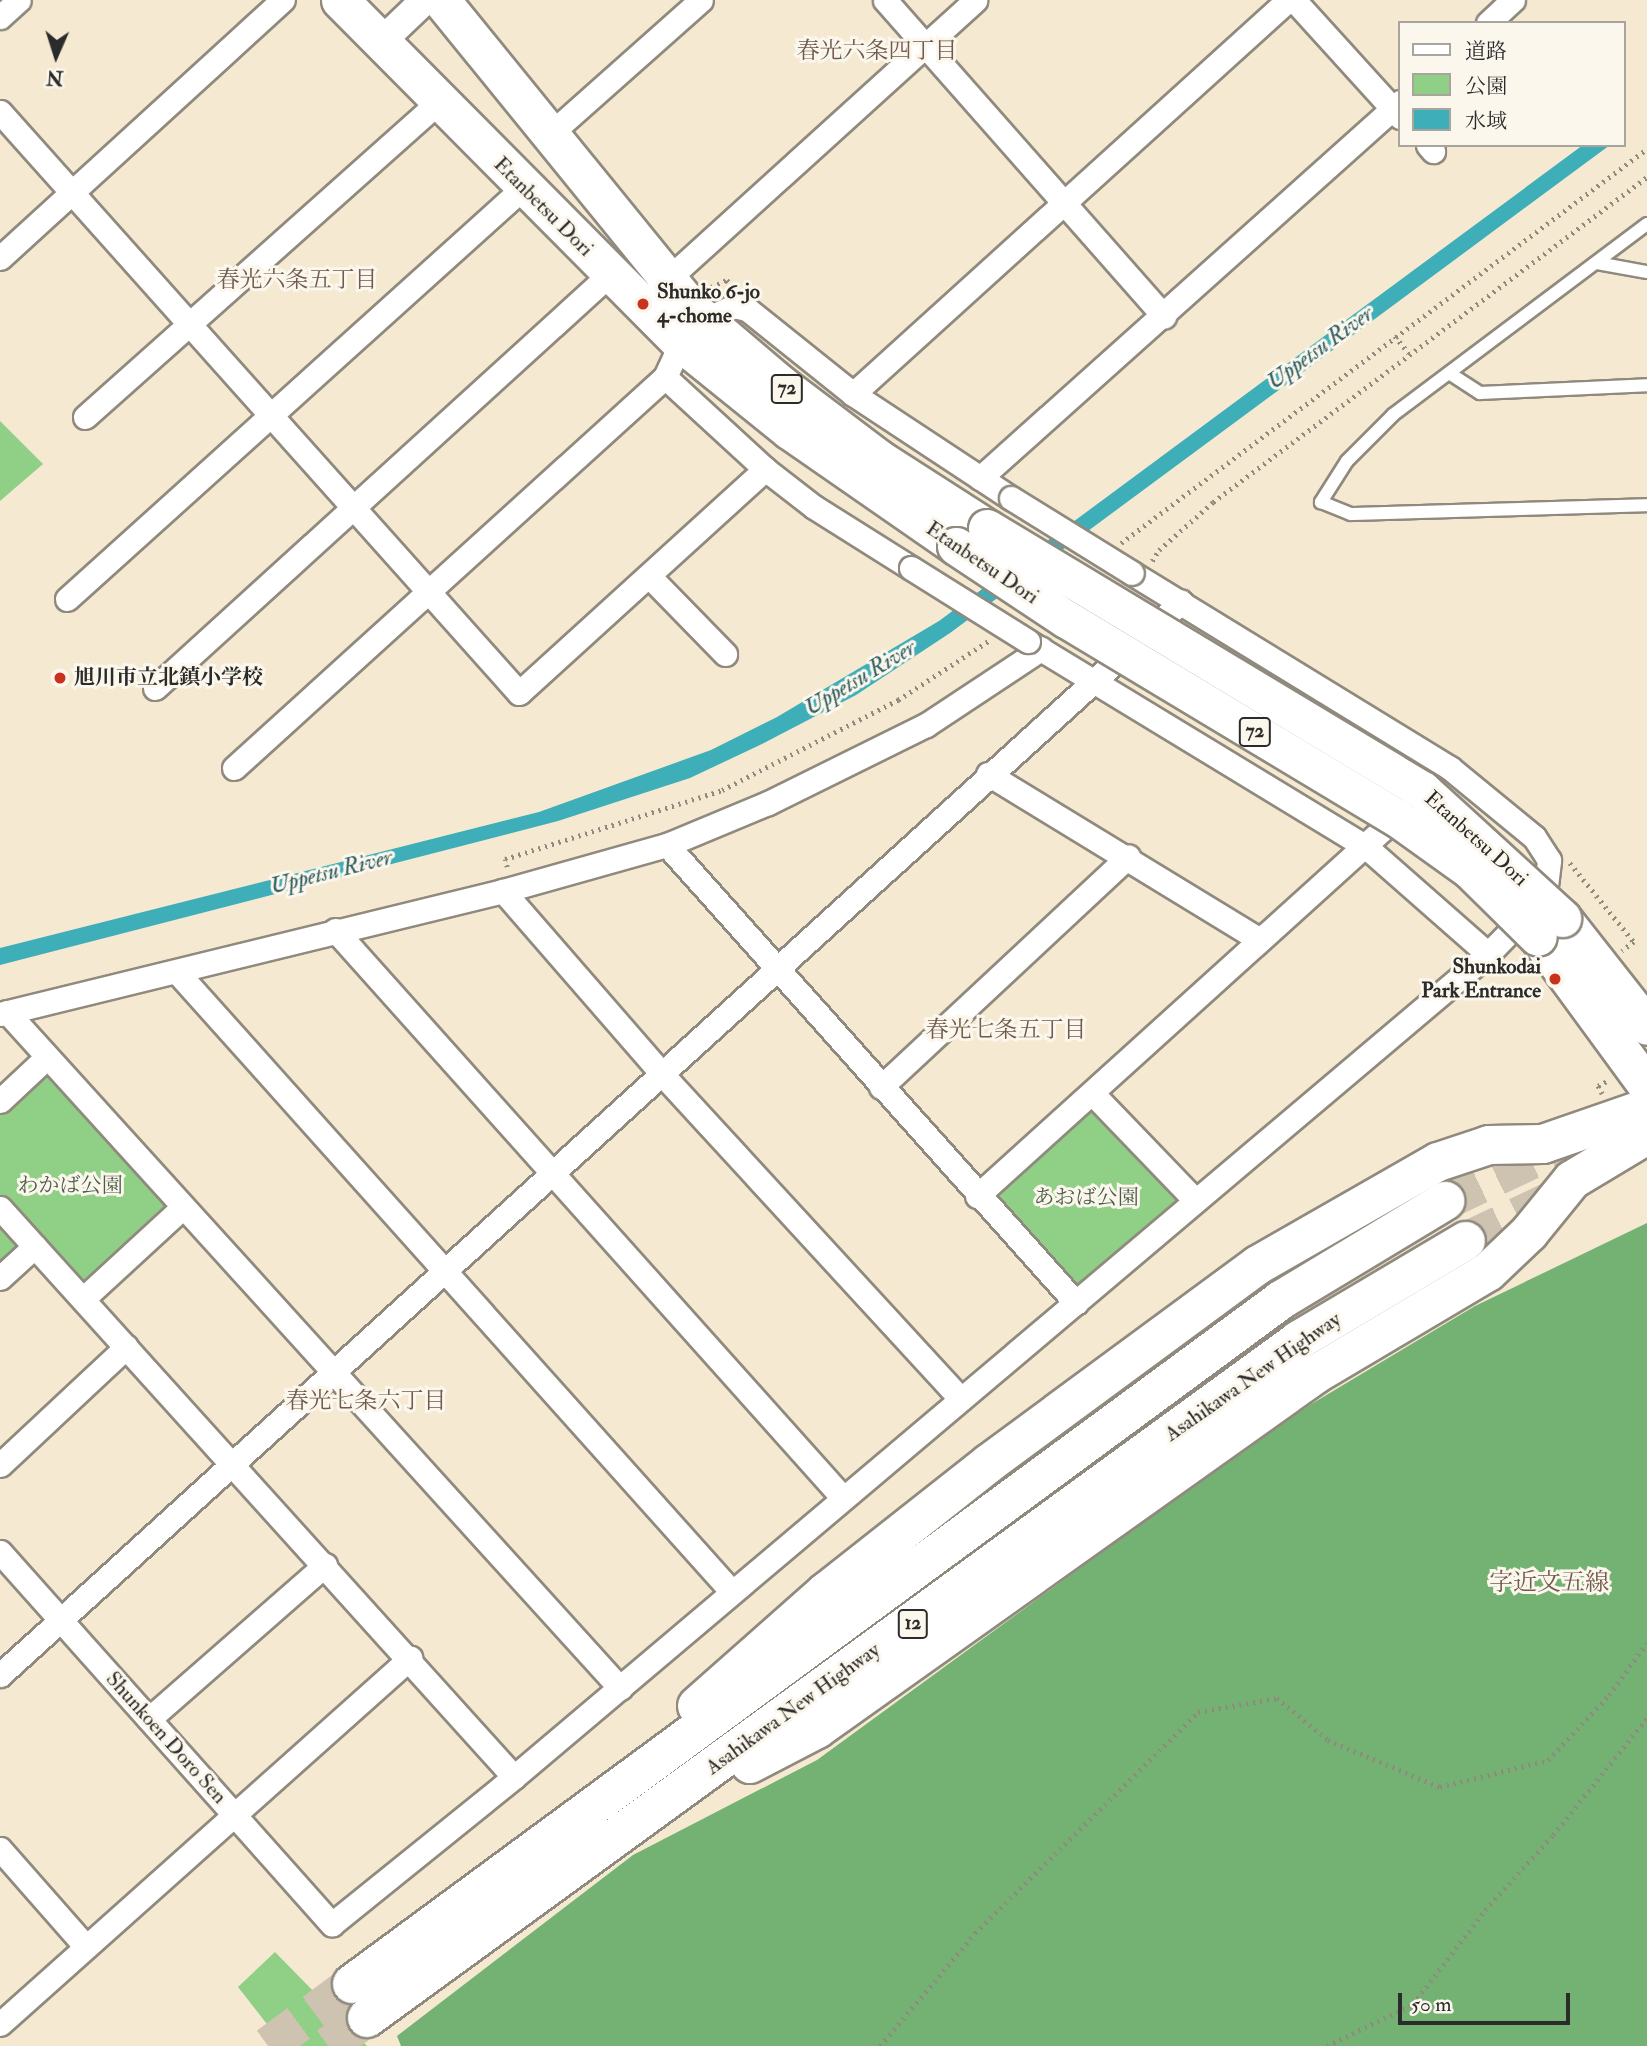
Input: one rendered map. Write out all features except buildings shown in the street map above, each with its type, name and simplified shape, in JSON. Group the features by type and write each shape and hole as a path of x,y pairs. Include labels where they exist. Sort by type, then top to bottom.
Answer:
{"highway":[{"name":"12","path":"579,1818 826,1592 988,1464 1258,1265 1438,1162 1489,1145 1543,1144 1647,1108"},
{"name":"12","path":"626,1829 817,1729 1315,1374 1488,1272 1528,1233 1572,1180 1647,1135"},
{"name":"Asahikawa New Highway","path":"1445,1201 1281,1300 579,1818 360,2001 626,1829 1299,1340 1466,1241"}],"main road":[{"name":"Etanbetsu Dori","path":"340,0 610,274 654,292"},
{"name":"Etanbetsu Dori","path":"441,0 549,135 654,292 693,332 877,458 971,537 1422,790 1550,928 1647,1026"},
{"name":"Etanbetsu Dori","path":"1550,928 1647,1086"}],"street":[{"path":"0,17 19,0"},
{"path":"0,258 283,0"},
{"path":"380,43 425,0"},
{"path":"549,135 701,0"},
{"path":"885,0 1065,200 1164,317"},
{"path":"654,292 975,0"},
{"path":"853,394 1288,0"},
{"path":"980,478 1398,109 1294,0"},
{"path":"1490,21 1513,0"},
{"path":"85,417 439,102"},
{"path":"0,112 192,323 519,693 765,469"},
{"path":"67,599 524,187"},
{"path":"155,688 352,505 610,274"},
{"path":"0,1208 410,1658 514,1777 1488,954 1538,902 1546,886 1549,860 1534,837 1450,768 1181,602 1140,572 980,478 853,394 747,309 734,306 693,332 665,377 234,768"},
{"path":"665,377 765,469 814,507 1034,645 1365,846 1488,954"},
{"path":"649,576 725,653"},
{"path":"0,1675 988,774 1097,683 1181,602"},
{"path":"3,1013 503,891 667,845 768,803 926,725 1034,645"},
{"path":"977,1196 1093,1094 1258,939 1450,768"},
{"path":"988,774 1128,857 1258,939"},
{"path":"667,845 977,1196 1076,1303"},
{"path":"881,1087 1128,857"},
{"path":"503,891 661,1073 961,1399"},
{"path":"335,930 553,1170 843,1498"},
{"path":"177,972 732,1592"},
{"path":"3,1013 47,1057 334,1369 620,1688"},
{"path":"0,1101 47,1057"},
{"path":"1093,1094 1195,1200"},
{"path":"84,1298 183,1207"},
{"path":"0,1278 35,1247"},
{"path":"0,1465 126,1347"},
{"name":"Shunkoen Doro Sen","path":"0,1552 332,1924 514,1777"},
{"path":"149,1719 325,1565"},
{"path":"0,2024 410,1658"},
{"path":"0,1849 86,1947"}],"lane":[{"path":"1647,224 1393,415 1346,461 1321,502 1351,514 1647,505"},
{"path":"1597,263 1647,272"},
{"path":"1449,373 1480,393 1647,385"}],"path":[{"path":"1140,572 1159,550 1213,502 1647,177"},
{"path":"1395,337 1409,353"},
{"path":"1591,891 1634,942"},
{"path":"880,2046 975,1933 1198,1712 1277,1698 1328,1740 1440,1787 1548,1760 1609,1695 1647,1643"},
{"path":"1327,2046 1413,2004 1485,1910 1553,1835 1647,1718"}],"green space":[{"path":"0,421 43,464 0,501"},
{"name":"わかば公園","path":"47,1057 183,1207 84,1298 35,1247 0,1278 0,1101"},
{"name":"あおば公園","path":"1093,1094 1195,1200 1084,1307 982,1201"},
{"path":"1647,1223 1647,2046 401,2046 397,2036 633,1855 817,1760 1273,1427 1475,1306"},
{"path":"275,1952 367,2046 276,2046 281,2042 238,1987"}],"water":[{"name":"Uppetsu River","path":"1580,147 1607,147 950,633 856,695 762,744 690,778 558,821 0,965 0,948 539,812 711,750 777,717 939,621"}],"tunnel":[{"path":"1445,1201 1570,1142"},
{"path":"1466,1241 1566,1193"},
{"path":"268,2046 352,1984"},
{"path":"328,2046 367,2018"}],"place":[{"name":"Shunko 6-jo 4-chome","path":"643,304"},
{"name":"旭川市立北鎮小学校","path":"60,678"},
{"name":"Shunkodai Park Entrance","path":"1555,979"}],"district":[{"name":"春光六条四丁目","path":"877,51"},
{"name":"春光六条五丁目","path":"297,280"},
{"name":"春光七条五丁目","path":"1006,1030"},
{"name":"春光七条六丁目","path":"366,1401"},
{"name":"字近文五線","path":"1549,1583"}]}
